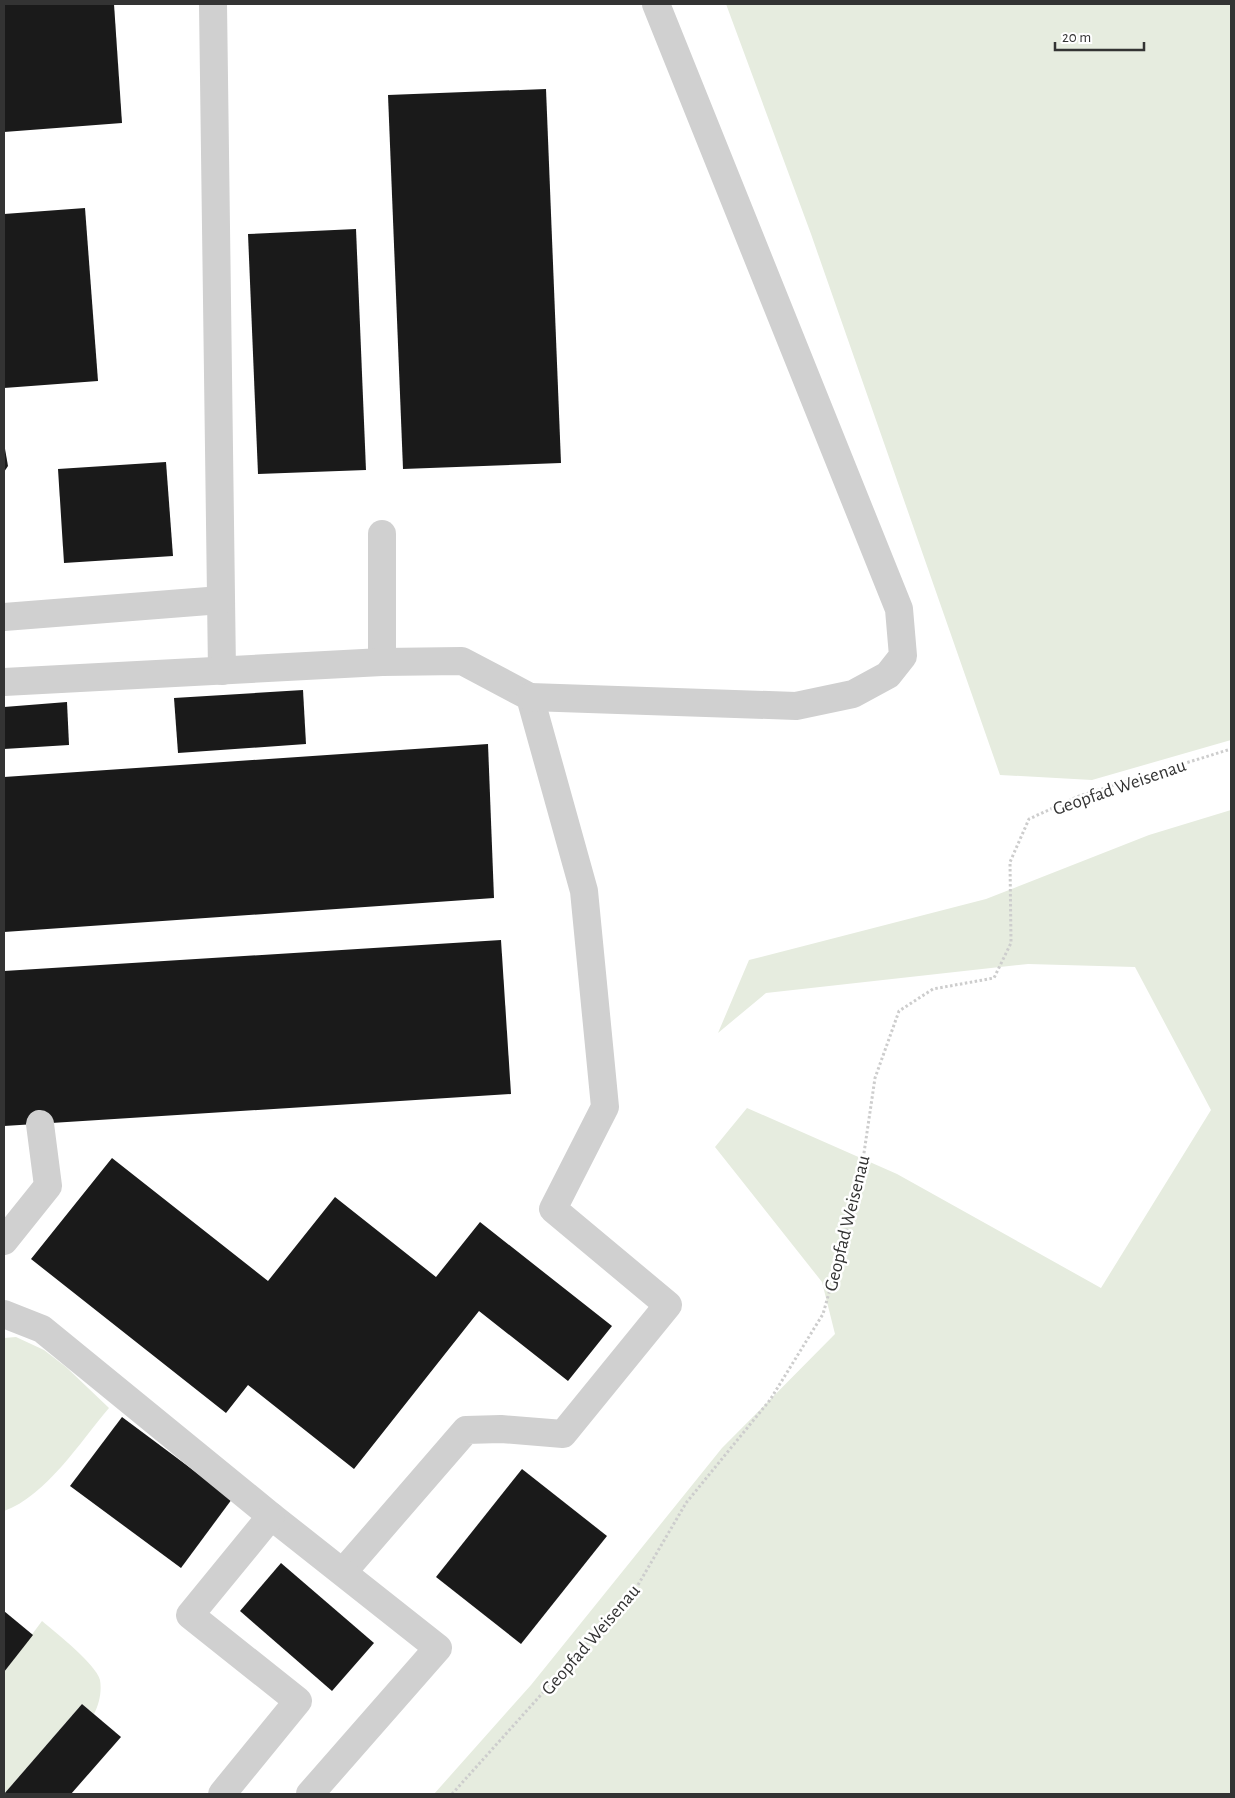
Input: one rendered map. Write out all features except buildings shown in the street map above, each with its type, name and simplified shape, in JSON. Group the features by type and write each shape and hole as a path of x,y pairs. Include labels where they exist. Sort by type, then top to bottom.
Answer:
{"street":[{"path":"213,4 222,671"},
{"path":"4,682 382,662 462,661 530,697 796,706 853,694 888,675 903,656 899,609 656,4"},
{"path":"382,534 382,662"},
{"path":"4,616 221,600"},
{"path":"343,1572 466,1430 501,1429 564,1434 668,1304 554,1209 605,1108 584,891 530,697"},
{"path":"4,1241 48,1186 40,1124"},
{"path":"4,1314 42,1329 271,1516 438,1648 310,1794"},
{"path":"222,1794 298,1701 190,1615 271,1516"}],"path":[{"name":"Geopfad Weisenau","path":"452,1794 635,1590 686,1503 770,1400 823,1314 859,1187 876,1078 899,1011 933,989 994,978 1011,943 1010,862 1028,819 1079,796 1231,749"}],"shaded area":[{"path":"726,4 1231,4 1231,740 1092,780 1000,775 811,234"},
{"path":"1231,810 1231,1794 434,1794 531,1685 722,1448 835,1334 822,1282 715,1147 747,1108 897,1174 1101,1288 1211,1110 1135,967 1028,964 766,993 718,1033 749,960 986,899 1149,835"},
{"path":"16,1337 44,1350 66,1367 109,1408 48,1481 19,1504 4,1511 4,1338"},
{"path":"42,1621 75,1649 97,1673 100,1680 100,1698 94,1714 82,1704 4,1794 4,1672"}]}
